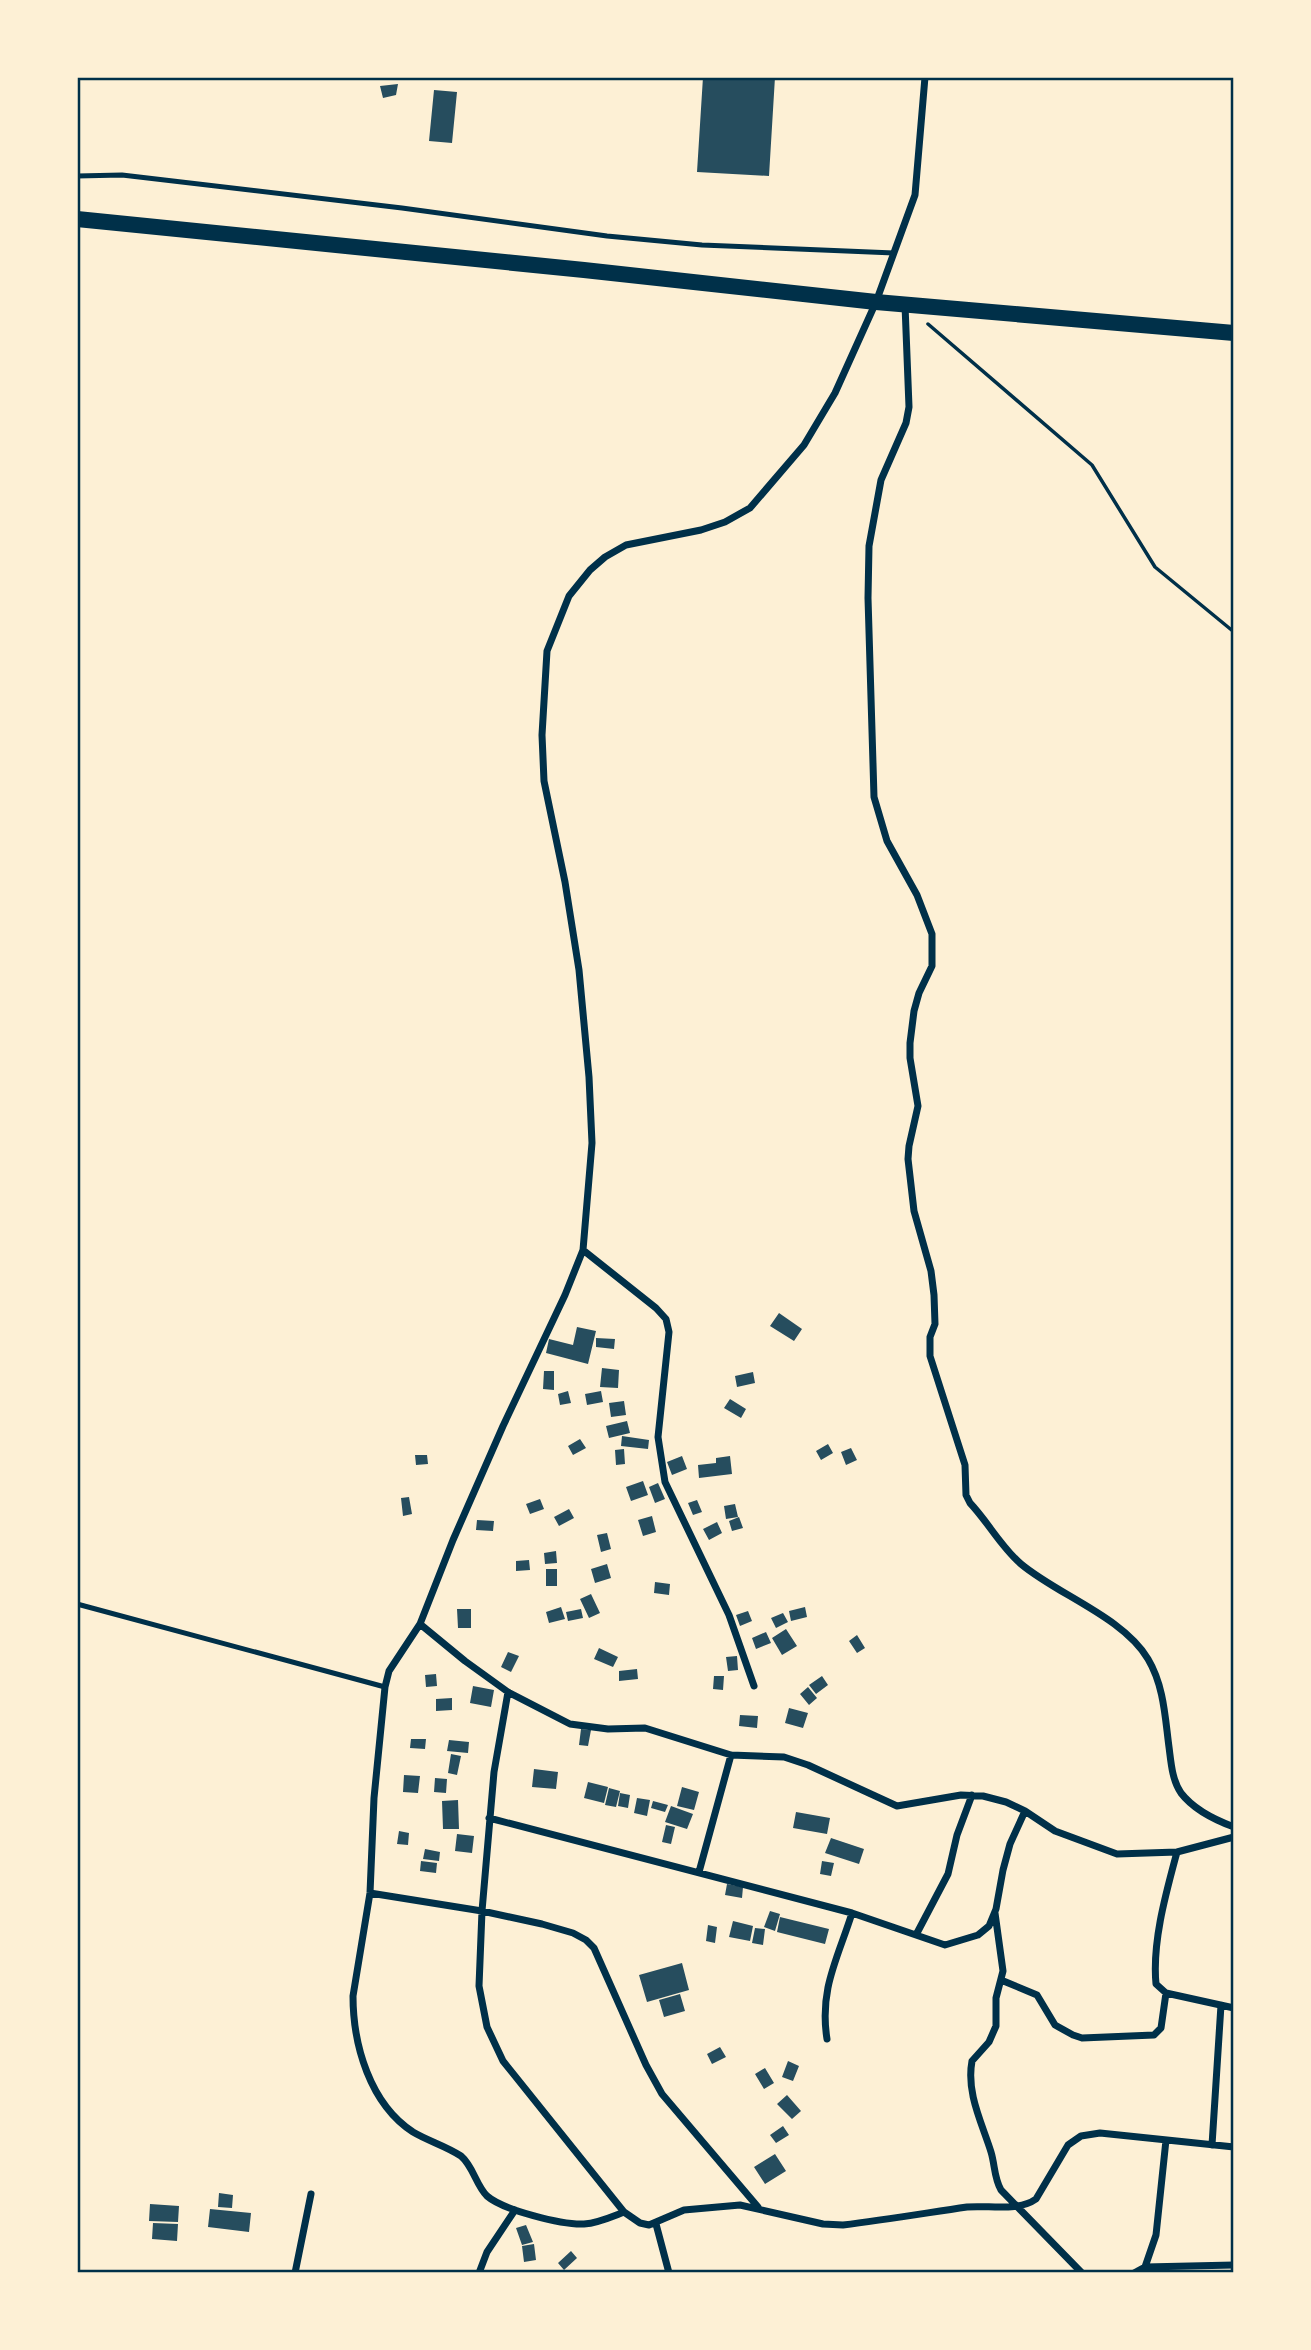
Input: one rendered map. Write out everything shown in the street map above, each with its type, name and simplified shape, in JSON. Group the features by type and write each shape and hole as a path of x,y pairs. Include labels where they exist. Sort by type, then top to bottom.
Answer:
{"main road":[{"path":"77,219 905,305 1234,334"}],"street":[{"path":"624,2212 584,2224 515,2210 488,2196 462,2157 415,2133 397,2120 378,2097 359,2046 353,1996 370,1893 374,1798 385,1687 390,1671 420,1624 448,1551 583,1250 592,1143 589,1077 579,970 565,882 544,781 541,735 547,651 569,596 590,570 605,557 626,545 701,530 725,522 750,508 804,445 835,393 876,302 915,195 925,77"},
{"path":"905,305 909,407 906,423 878,493 869,546 868,598 874,797 887,841 917,895 932,933 932,966 917,1002 910,1043 918,1106 908,1159 915,1211 931,1271 934,1295 930,1356 965,1465 966,1494 970,1503 1019,1563 1129,1636 1147,1658 1160,1686 1176,1783 1192,1805 1216,1820 1234,1827"},
{"path":"583,1250 666,1319 669,1341 658,1437 665,1482 729,1615 754,1686"},
{"path":"420,1624 508,1692 570,1724 608,1729 645,1728 731,1755 784,1757 808,1765 897,1806 972,1795 1006,1802 1055,1831 1117,1854 1152,1855 1177,1852 1234,1837"},
{"path":"508,1692 494,1772 482,1911 479,1986 487,2027 503,2061 624,2212 640,2224 656,2224 684,2210 740,2204 822,2224 843,2225 970,2207 1030,2204 1036,2199 1068,2145 1081,2136 1100,2133 1234,2147"},
{"path":"699,1872 731,1755"},
{"path":"917,1933 948,1874 957,1835 972,1795"},
{"path":"489,1818 852,1913 917,1933 945,1945 978,1935 989,1926 995,1912 1010,1844 1025,1811"},
{"path":"1177,1852 1164,1904 1154,1972 1156,1984 1166,1993 1234,2008"},
{"path":"370,1893 482,1911 542,1924 573,1933 586,1940 594,1948 646,2065 662,2094 758,2207"},
{"path":"995,1912 1003,1971 996,1998 996,2026 989,2042 972,2061 973,2099 1001,2190 1082,2273"},
{"path":"827,2039 824,2001 837,1953 852,1913"},
{"path":"1001,1980 1037,1995 1055,2025 1083,2038 1154,2035 1161,2028 1166,1993"},
{"path":"1212,2145 1221,2005"},
{"path":"1145,2267 1156,2235 1166,2140"},
{"path":"295,2273 311,2194"},
{"path":"479,2273 487,2252 515,2210"},
{"path":"656,2224 669,2273"},
{"path":"1134,2273 1145,2267 1234,2265"}],"lane":[{"path":"77,176 122,175 634,239 798,251 894,253"},
{"path":"77,1604 385,1687"}],"path":[{"path":"905,305 1092,465 1155,567 1234,632"}],"building":[{"path":"703,77 775,77 769,176 697,172"},
{"path":"398,84 396,95 383,98 380,86"},
{"path":"434,90 457,92 452,143 429,141"},
{"path":"779,1313 802,1329 794,1341 770,1326"},
{"path":"577,1327 596,1331 588,1364 546,1353 549,1339 573,1345"},
{"path":"596,1338 615,1339 614,1349 596,1347"},
{"path":"602,1368 619,1370 618,1388 600,1387"},
{"path":"544,1371 554,1371 554,1390 543,1389"},
{"path":"753,1372 755,1383 737,1387 735,1376"},
{"path":"568,1391 571,1403 560,1405 558,1394"},
{"path":"601,1391 603,1402 587,1405 585,1394"},
{"path":"730,1399 746,1409 741,1418 724,1408"},
{"path":"624,1401 626,1415 611,1417 609,1403"},
{"path":"627,1421 630,1433 609,1438 606,1426"},
{"path":"622,1436 649,1440 648,1449 621,1446"},
{"path":"580,1439 586,1448 573,1455 568,1446"},
{"path":"828,1444 833,1453 821,1460 816,1451"},
{"path":"851,1448 857,1460 846,1465 841,1452"},
{"path":"624,1449 625,1464 616,1465 615,1450"},
{"path":"415,1455 427,1455 428,1464 416,1465"},
{"path":"682,1456 687,1469 672,1475 667,1462"},
{"path":"730,1456 732,1474 699,1478 698,1465 716,1463 716,1458"},
{"path":"643,1481 648,1495 631,1501 626,1487"},
{"path":"658,1483 665,1499 655,1503 649,1487"},
{"path":"409,1497 412,1514 403,1516 401,1498"},
{"path":"540,1499 544,1509 530,1514 526,1504"},
{"path":"697,1500 702,1512 693,1515 688,1503"},
{"path":"735,1504 738,1517 726,1519 724,1506"},
{"path":"569,1509 574,1518 559,1526 554,1517"},
{"path":"652,1516 656,1532 643,1536 638,1520"},
{"path":"739,1517 743,1528 732,1531 729,1521"},
{"path":"477,1520 494,1521 493,1531 476,1530"},
{"path":"717,1522 722,1533 709,1540 703,1529"},
{"path":"607,1533 611,1549 601,1552 597,1535"},
{"path":"556,1551 557,1563 545,1564 544,1553"},
{"path":"529,1560 530,1570 516,1571 516,1561"},
{"path":"607,1564 611,1578 595,1583 591,1569"},
{"path":"546,1569 557,1569 557,1586 546,1586"},
{"path":"655,1582 670,1584 669,1595 654,1593"},
{"path":"591,1594 600,1613 589,1618 580,1599"},
{"path":"561,1607 565,1619 549,1623 546,1612"},
{"path":"805,1607 807,1617 791,1621 789,1611"},
{"path":"457,1609 471,1609 471,1628 458,1628"},
{"path":"581,1609 583,1618 568,1621 566,1612"},
{"path":"748,1611 752,1621 740,1626 736,1615"},
{"path":"783,1613 788,1622 776,1628 771,1618"},
{"path":"786,1629 797,1646 782,1655 772,1638"},
{"path":"766,1632 771,1643 756,1649 752,1638"},
{"path":"857,1635 865,1648 857,1653 849,1641"},
{"path":"599,1648 618,1657 613,1667 594,1659"},
{"path":"508,1652 519,1656 511,1672 501,1667"},
{"path":"737,1656 738,1670 728,1671 726,1657"},
{"path":"637,1669 638,1679 619,1681 619,1671"},
{"path":"436,1674 437,1686 426,1687 425,1675"},
{"path":"714,1676 724,1676 723,1690 713,1689"},
{"path":"822,1676 828,1685 816,1694 809,1685"},
{"path":"473,1686 494,1690 491,1707 470,1703"},
{"path":"808,1687 817,1698 809,1705 800,1694"},
{"path":"452,1698 452,1710 436,1711 436,1699"},
{"path":"789,1708 808,1713 803,1728 785,1723"},
{"path":"740,1715 758,1716 757,1728 739,1726"},
{"path":"581,1729 591,1730 588,1746 579,1745"},
{"path":"411,1739 426,1739 425,1749 410,1748"},
{"path":"449,1740 469,1742 468,1753 447,1751"},
{"path":"451,1754 461,1756 457,1775 448,1773"},
{"path":"534,1769 558,1772 556,1789 532,1787"},
{"path":"404,1775 420,1776 418,1793 403,1792"},
{"path":"435,1778 447,1779 446,1793 434,1792"},
{"path":"588,1782 608,1787 604,1803 584,1798"},
{"path":"682,1787 699,1792 694,1810 677,1806"},
{"path":"609,1788 620,1791 616,1807 605,1805"},
{"path":"620,1793 630,1795 628,1808 618,1806"},
{"path":"637,1798 650,1800 647,1816 634,1813"},
{"path":"458,1800 459,1829 443,1829 442,1801"},
{"path":"653,1801 668,1805 665,1812 651,1808"},
{"path":"671,1806 693,1814 687,1829 665,1822"},
{"path":"796,1812 830,1818 827,1834 793,1828"},
{"path":"666,1825 675,1827 671,1844 662,1842"},
{"path":"399,1831 409,1833 408,1845 397,1844"},
{"path":"457,1834 474,1836 472,1853 455,1851"},
{"path":"831,1838 864,1849 859,1864 825,1853"},
{"path":"425,1849 440,1852 439,1861 423,1859"},
{"path":"421,1861 437,1863 436,1873 420,1871"},
{"path":"822,1861 834,1863 831,1876 820,1874"},
{"path":"727,1884 743,1887 742,1898 725,1895"},
{"path":"770,1911 780,1914 775,1931 764,1927"},
{"path":"780,1917 829,1929 825,1944 777,1932"},
{"path":"733,1921 753,1926 750,1941 729,1937"},
{"path":"708,1925 717,1927 715,1943 706,1941"},
{"path":"755,1928 765,1929 763,1945 752,1943"},
{"path":"682,1963 689,1990 647,2002 639,1975"},
{"path":"680,1994 685,2011 664,2017 659,2000"},
{"path":"720,2047 726,2057 712,2064 707,2054"},
{"path":"788,2061 799,2066 793,2081 782,2077"},
{"path":"765,2068 774,2083 764,2089 755,2074"},
{"path":"787,2095 801,2111 792,2119 777,2104"},
{"path":"783,2126 789,2135 776,2143 770,2135"},
{"path":"775,2154 786,2171 765,2184 754,2167"},
{"path":"219,2193 233,2195 232,2208 218,2207"},
{"path":"150,2204 179,2206 178,2222 149,2221"},
{"path":"210,2209 251,2213 249,2232 208,2227"},
{"path":"153,2223 178,2224 177,2241 152,2239"},
{"path":"526,2225 533,2242 522,2245 516,2228"},
{"path":"534,2244 536,2260 524,2262 522,2246"},
{"path":"571,2251 577,2258 564,2270 558,2263"}]}
